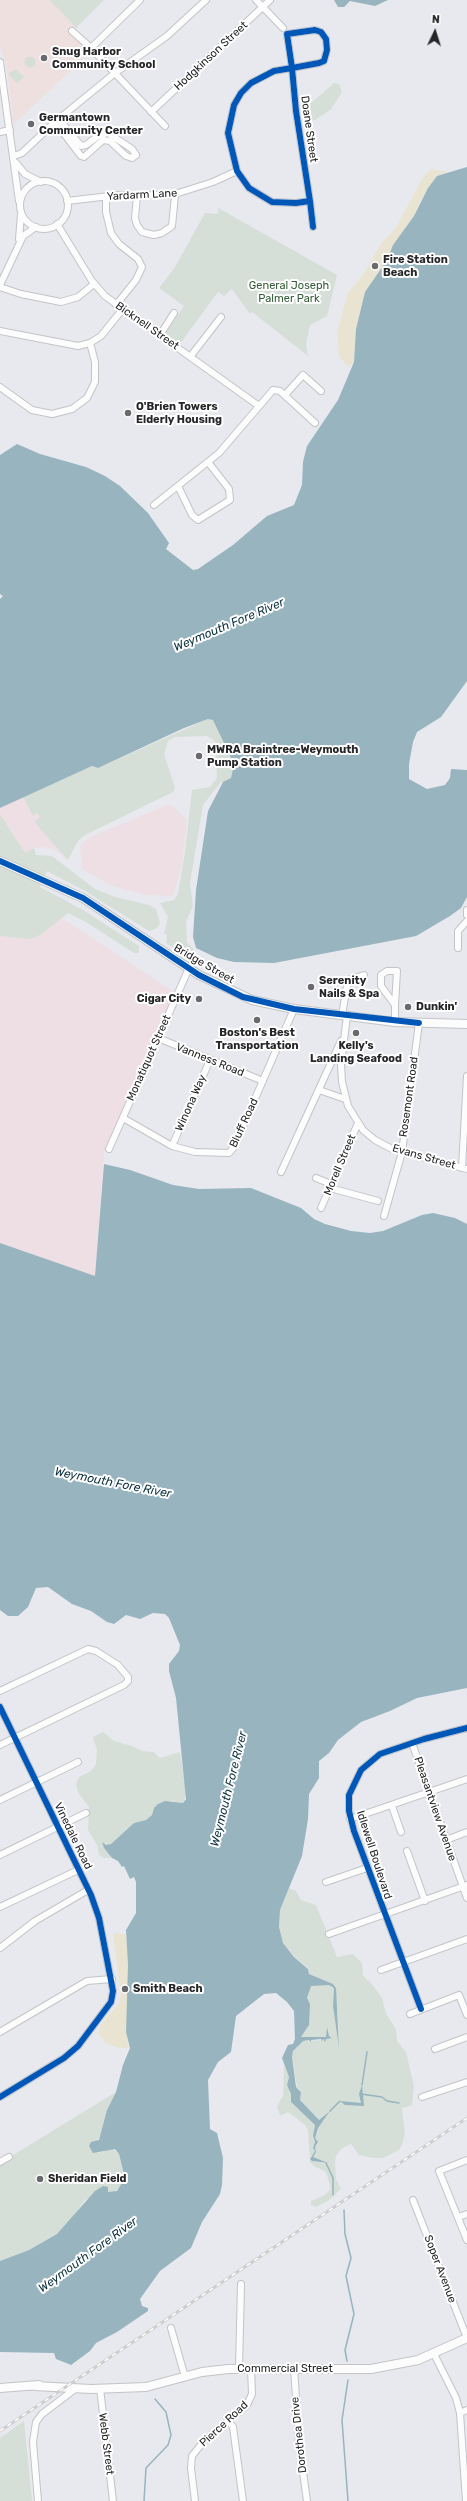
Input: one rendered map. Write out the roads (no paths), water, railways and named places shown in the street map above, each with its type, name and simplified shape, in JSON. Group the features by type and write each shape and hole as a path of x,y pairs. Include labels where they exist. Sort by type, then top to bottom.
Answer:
{"main road":[{"name":"Bridge Street","path":"0,861 55,884 99,909 189,968 216,984 243,997 294,1009 395,1022 467,1024"},
{"name":"Commercial Street","path":"35,2386 75,2389 151,2387 211,2370 239,2368 371,2369 408,2363 434,2354 467,2338"},
{"name":"Commercial Street","path":"0,2388 91,2385 100,2388"}],"street":[{"path":"91,48 140,0"},
{"path":"14,156 22,153 57,121 115,73 167,36 206,0"},
{"path":"256,0 283,28"},
{"name":"Hodgkinson Street","path":"152,112 270,0"},
{"name":"Doane Street","path":"292,68 324,60 327,50 326,40 321,32 315,30 287,34 313,227"},
{"path":"72,31 91,48 165,126"},
{"path":"0,62 21,213 19,242"},
{"path":"292,68 262,76 241,92 232,112 228,133 237,171 249,188 272,202 296,203 310,201"},
{"path":"57,121 81,146 86,145 98,136 108,132 132,148 136,155 132,158 126,156 110,141 103,140 84,157 81,156 57,121"},
{"path":"0,132 10,130"},
{"path":"14,156 20,169 32,178 41,182 55,184 65,194 67,201 66,212 57,224 47,228 36,228 23,236 0,286 21,294 61,302 78,297 94,284"},
{"name":"Yardarm Lane","path":"67,201 106,197 175,195 213,182 237,171"},
{"path":"20,205 24,192 29,187 41,182"},
{"path":"137,196 135,218 138,226 142,232 154,235 162,233 172,226 175,195"},
{"path":"106,197 106,212 111,233 119,244 138,259 142,267 136,280 116,305"},
{"path":"21,213 30,224 36,228"},
{"name":"Bicknell Street","path":"57,224 94,284 116,305 259,406"},
{"path":"0,331 68,345 90,343 104,333 122,310"},
{"path":"160,335 174,313"},
{"path":"190,357 221,317"},
{"path":"0,387 32,410 52,414 72,409 87,398 95,382 95,362 90,343"},
{"path":"285,395 303,375 321,391"},
{"path":"154,505 224,448 259,406 276,389 285,395 315,423"},
{"path":"178,486 192,515 198,520 230,500 229,490 208,462"},
{"path":"467,910 467,915"},
{"path":"458,948 458,931 467,921"},
{"name":"Monatiquot Street","path":"109,1149 189,968"},
{"path":"395,1005 381,986 382,974 387,971 397,971 395,1022"},
{"name":"Evans Street","path":"364,975 348,980 344,1015 345,1033 341,1074 345,1099 358,1123 375,1140 402,1152 464,1169"},
{"name":"Bluff Road","path":"123,1118 172,1146 191,1151 229,1153 234,1147 294,1009"},
{"name":"Rosemont Road","path":"384,1216 402,1152 419,1023"},
{"path":"281,1172 345,1033"},
{"name":"Vanness Road","path":"158,1038 263,1081"},
{"name":"Winona Way","path":"172,1146 210,1060"},
{"path":"464,1169 467,1076"},
{"path":"319,1090 345,1099"},
{"name":"Morell Street","path":"321,1208 358,1123"},
{"path":"316,1178 331,1186 378,1201"},
{"path":"0,1691 88,1649 96,1651 122,1668 127,1674 128,1681 124,1685 0,1745"},
{"name":"Vinedale Road","path":"0,1707 88,1890 99,1918 112,1979 111,2002 78,2046 64,2058 0,2097"},
{"name":"Idlewell Boulevard","path":"421,2009 401,1962 367,1868 350,1819 348,1802 350,1791 363,1767 380,1754 412,1743 467,1728"},
{"name":"Pleasantview Avenue","path":"412,1743 446,1840 465,1886 467,1898"},
{"path":"0,1800 78,1762"},
{"path":"350,1819 392,1806 467,1779"},
{"path":"392,1806 401,1832"},
{"path":"0,1855 86,1813"},
{"path":"446,1840 467,1832"},
{"path":"407,1851 425,1900"},
{"path":"326,1882 367,1868"},
{"path":"0,1907 78,1870"},
{"path":"329,1934 465,1886"},
{"path":"0,1948 35,1921 88,1890"},
{"path":"382,1970 467,1939"},
{"path":"0,2032 87,1981 112,1979"},
{"path":"410,2014 459,1995 467,2014"},
{"path":"434,2049 467,2037"},
{"path":"422,2097 467,2082"},
{"path":"0,2162 8,2157"},
{"path":"467,2160 439,2171 467,2240"},
{"name":"Soper Avenue","path":"413,2200 467,2338"},
{"path":"458,2218 467,2214"},
{"path":"239,2368 241,2284"},
{"path":"170,2328 185,2377"},
{"path":"434,2354 456,2398 460,2413 466,2501"},
{"name":"Pierce Road","path":"195,2501 191,2468 192,2456 204,2441 230,2421 245,2407 250,2400 252,2368"},
{"name":"Dorothea Drive","path":"294,2368 299,2443 307,2501"},
{"name":"Webb Street","path":"100,2388 113,2501"},
{"path":"38,2501 33,2446 35,2425 42,2414 75,2389"},
{"path":"460,2413 467,2410"},
{"path":"230,2421 233,2427 243,2501"}],"water":[{"path":"334,0 388,0 375,6 350,1 344,7 338,7"},
{"name":"Weymouth Fore River","path":"467,167 467,681 441,717 417,732 413,742 409,764 409,779 427,789 445,785 450,778 451,769 467,770 467,897 461,908 416,936 274,963 234,962 217,958 196,948 193,937 196,890 208,811 223,782 231,778 234,764 213,720 208,719 184,728 98,768 92,766 0,808 0,599 3,596 0,594 0,455 17,444 40,454 86,467 105,476 120,486 148,513 169,543 166,549 193,570 198,569 233,545 267,516 294,505 302,485 303,462 307,446 338,400 354,362 356,329 365,292 387,260 393,245 414,216 428,188 437,176"},
{"name":"Weymouth Fore River","path":"104,1164 130,1170 173,1185 199,1189 251,1188 301,1208 314,1219 325,1224 351,1231 370,1233 383,1231 422,1215 433,1213 455,1218 467,1224 467,1688 417,1698 390,1711 361,1722 338,1740 329,1753 319,1761 319,1778 309,1794 308,1819 302,1856 280,1910 279,1927 283,1943 294,1957 308,1969 309,1974 333,1984 336,1988 339,2048 333,2006 334,1988 329,1985 311,1986 307,1998 310,2004 309,2025 301,2037 326,2037 327,2027 329,2036 332,2038 326,2039 325,2043 324,2039 322,2041 321,2039 311,2040 311,2042 309,2040 303,2041 293,2051 292,2057 296,2087 301,2092 300,2100 319,2120 330,2111 318,2128 315,2138 318,2142 315,2147 316,2152 313,2157 328,2163 312,2161 310,2159 315,2151 313,2148 315,2142 313,2136 315,2125 291,2102 291,2094 287,2085 289,2077 282,2058 288,2045 293,2044 295,2039 294,2011 287,2002 276,1993 264,1994 236,2016 231,2052 218,2062 208,2080 210,2129 217,2133 223,2158 222,2185 220,2194 202,2222 191,2248 160,2271 140,2299 142,2306 148,2308 148,2311 117,2332 96,2343 90,2351 71,2365 56,2359 54,2353 0,2352 0,2261 29,2250 57,2234 95,2191 103,2186 108,2187 108,2192 117,2191 125,2178 119,2154 115,2149 93,2153 89,2146 91,2142 99,2140 107,2110 116,2092 123,2065 130,2048 126,2032 128,1965 126,1930 136,1913 136,1882 134,1877 130,1879 124,1866 122,1867 118,1861 112,1858 104,1848 102,1842 106,1845 111,1844 134,1823 146,1820 152,1815 154,1808 158,1804 165,1801 183,1803 186,1799 176,1698 169,1671 169,1664 179,1651 180,1645 169,1618 165,1614 153,1613 140,1619 126,1615 114,1624 107,1622 91,1611 72,1604 48,1587 36,1588 28,1607 18,1616 8,1616 0,1610 0,1243 95,1276"},
{"path":"362,2085 364,2106 345,2105 340,2101 361,2103 359,2094"}],"waterway":[{"path":"362,2085 367,2052"},
{"path":"361,2094 382,2097 387,2101 399,2103"},
{"path":"330,2111 340,2101"},
{"path":"326,2163 333,2178 333,2195"},
{"path":"344,2210 345,2234 351,2258 346,2276 354,2314 345,2350 347,2361"},
{"path":"348,2380 342,2420 348,2501"},
{"path":"144,2501 146,2468 168,2445 171,2435 166,2412 155,2399"}],"railway":[{"path":"0,2431 467,2118"}],"place":[{"name":"Snug Harbor Community School","path":"44,58"},
{"name":"Germantown Community Center","path":"31,124"},
{"name":"Fire Station Beach","path":"375,266"},
{"name":"O'Brien Towers Elderly Housing","path":"128,413"},
{"name":"MWRA Braintree-Weymouth Pump Station","path":"199,756"},
{"name":"Serenity Nails & Spa","path":"311,987"},
{"name":"Cigar City","path":"199,999"},
{"name":"Dunkin'","path":"408,1007"},
{"name":"Boston's Best Transportation","path":"257,1020"},
{"name":"Kelly's Landing Seafood","path":"356,1033"},
{"name":"Smith Beach","path":"125,1989"},
{"name":"Sheridan Field","path":"40,2179"}],"park label":[{"name":"General Joseph Palmer Park","path":"289,292"}]}
